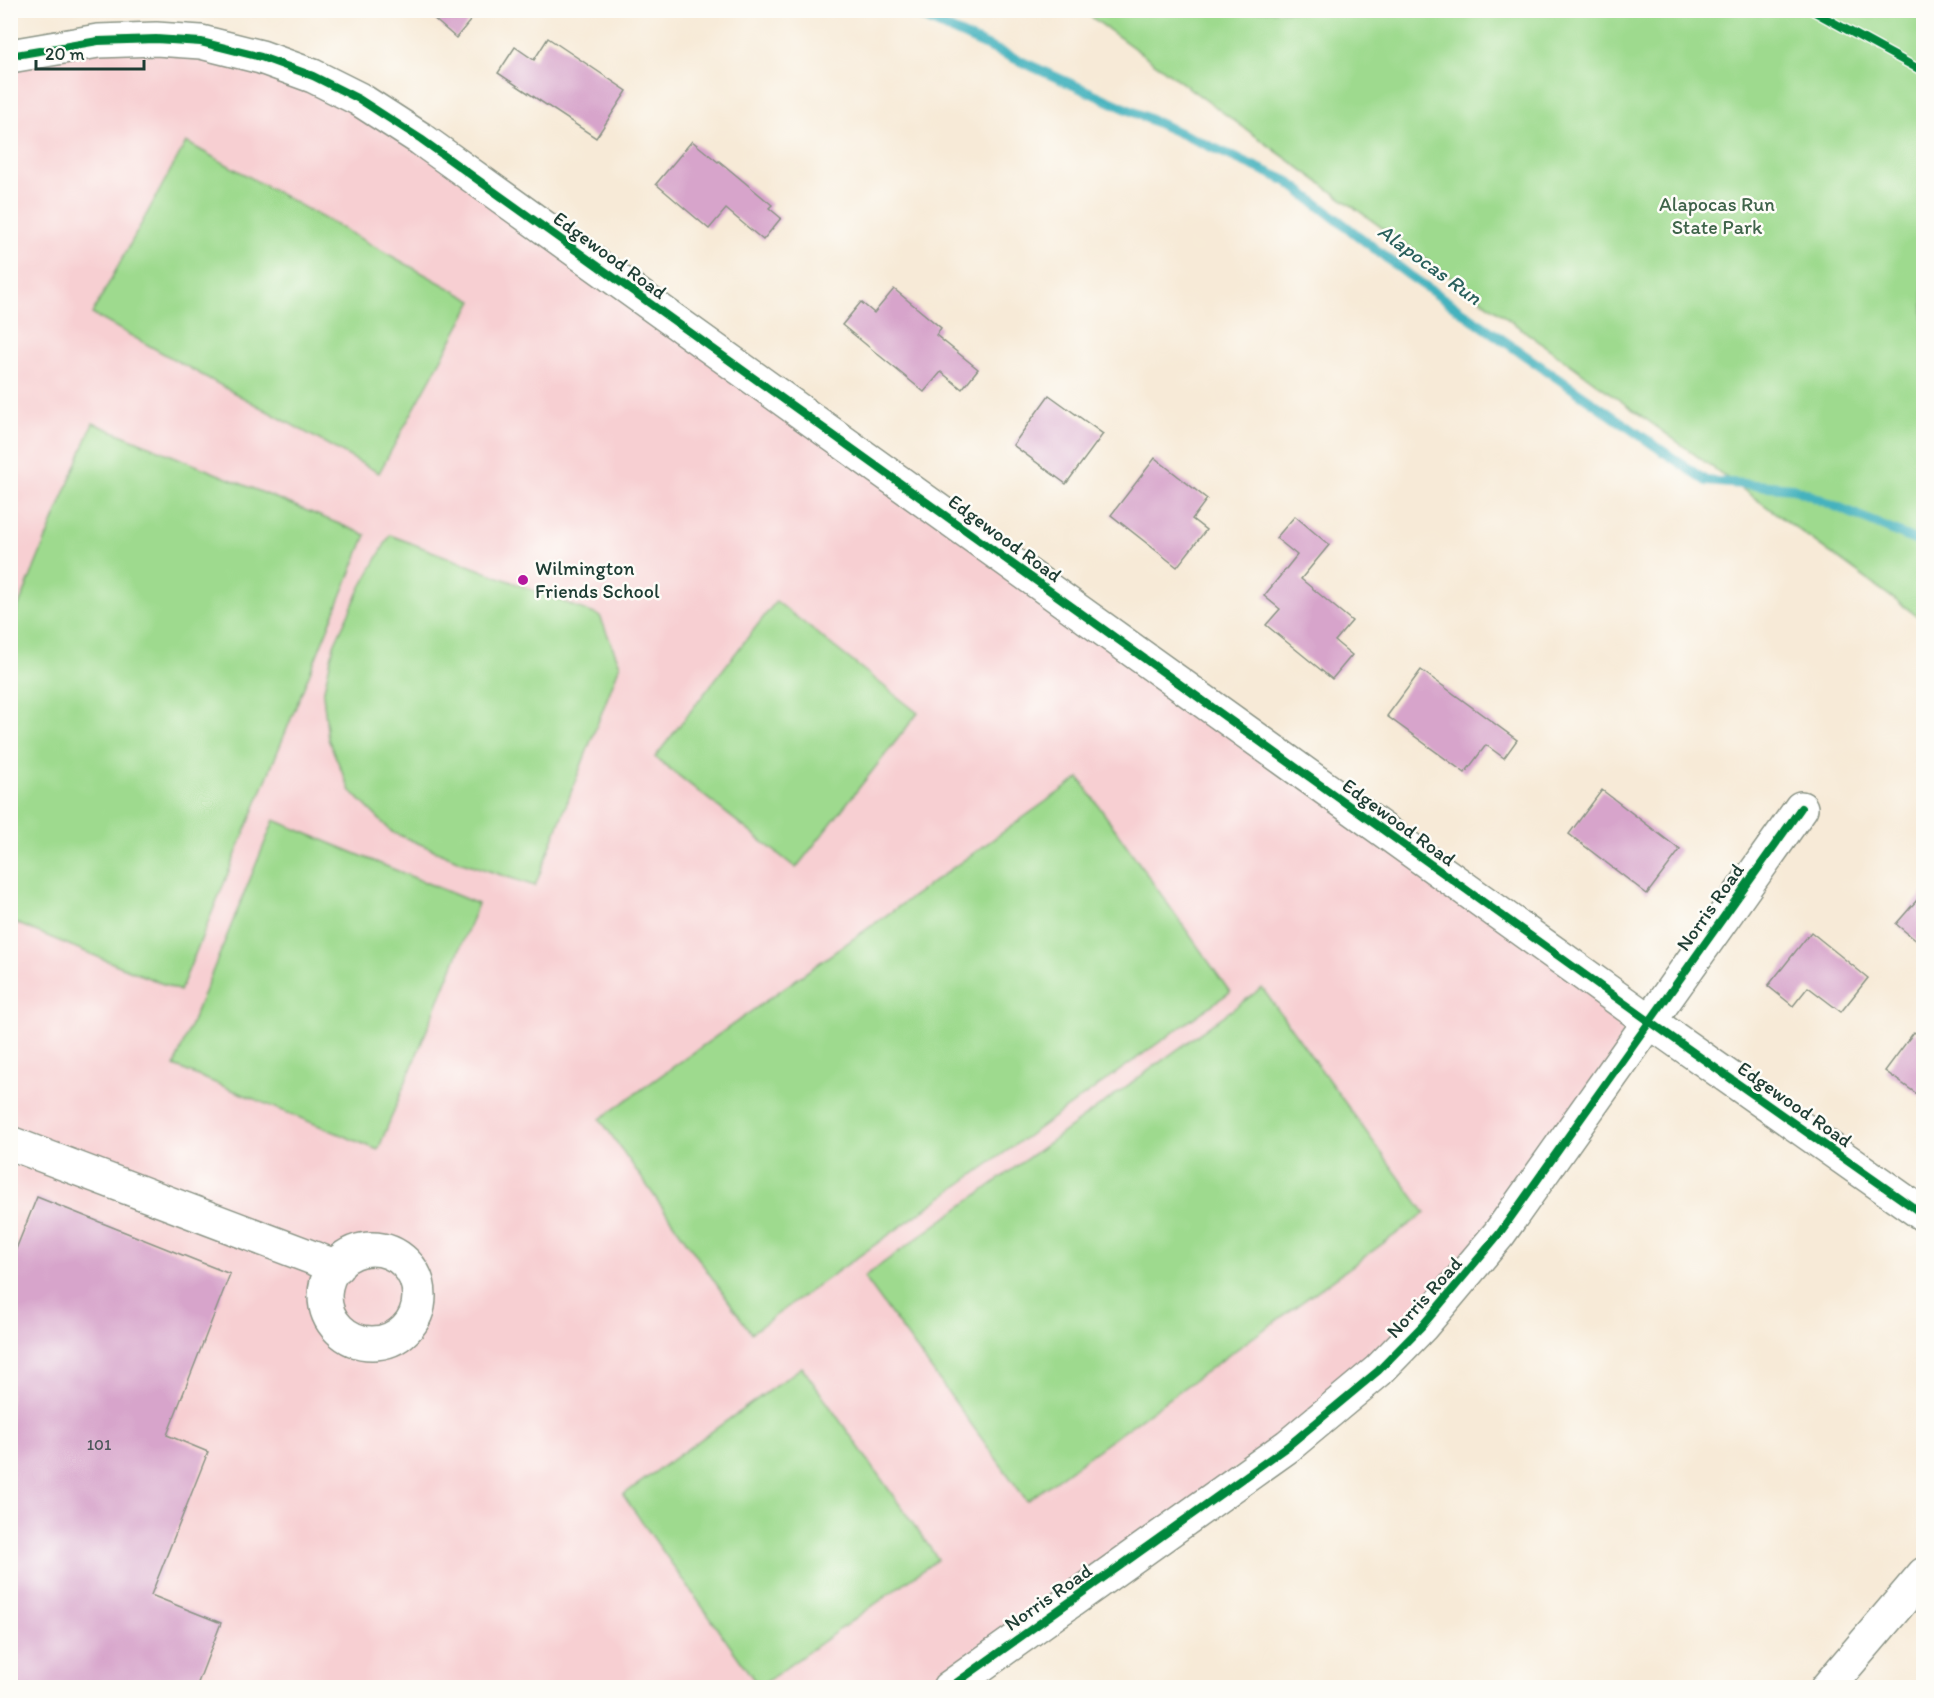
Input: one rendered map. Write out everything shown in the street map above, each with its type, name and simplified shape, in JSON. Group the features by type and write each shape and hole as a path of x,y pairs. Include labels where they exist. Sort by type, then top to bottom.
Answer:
{"street":[{"name":"Edgewood Road","path":"10,56 98,40 156,39 201,42 261,57 313,76 359,99 431,146 1649,1021 1923,1215"},
{"name":"Norris Road","path":"949,1688 1288,1446 1378,1371 1422,1326 1499,1234 1801,808"},
{"path":"10,1143 337,1267"},
{"path":"1827,1688 1923,1574"}],"shaded area":[{"name":"Wilmington Friends School","path":"98,41 313,76 1649,1021 1422,1326 949,1687 11,1688 11,56"}],"green space":[{"name":"Alapocas Run State Park","path":"1083,11 1923,11 1923,620"},
{"path":"186,142 473,301 379,473 92,314"},
{"path":"93,423 366,535 180,991 11,921 11,625"},
{"path":"390,535 600,616 620,665 535,886 462,862 392,832 350,790 328,739 323,694 334,645 361,587"},
{"path":"776,601 918,713 796,868 655,757"},
{"path":"1079,778 1230,992 751,1333 600,1119"},
{"path":"274,820 478,904 378,1150 174,1066"},
{"path":"1262,988 1425,1213 1027,1501 864,1277"},
{"path":"802,1367 938,1559 759,1687 623,1495"}],"building":[{"path":"424,10 479,10 456,38"},
{"path":"548,38 627,91 596,138 498,73 515,47 534,60"},
{"path":"692,141 772,205 769,208 781,218 763,240 726,209 709,229 656,184"},
{"path":"894,289 941,328 936,335 978,369 962,389 941,372 924,392 842,325 861,302 874,313"},
{"path":"1049,395 1103,434 1066,484 1013,445"},
{"path":"1155,458 1207,499 1192,519 1206,530 1177,567 1111,515"},
{"path":"1295,516 1329,545 1301,579 1352,621 1335,641 1352,655 1332,679 1266,625 1280,609 1264,596 1297,555 1276,538"},
{"path":"1421,670 1517,740 1504,758 1486,745 1465,773 1387,716"},
{"path":"1602,790 1680,850 1647,894 1569,834"},
{"path":"1924,892 1924,947 1896,924"},
{"path":"1811,932 1868,978 1841,1012 1808,987 1793,1006 1768,986"},
{"path":"1914,1032 1924,1040 1924,1099 1885,1071"},
{"path":"37,1197 230,1274 167,1435 208,1452 151,1595 221,1623 196,1688 10,1688 10,1264"}],"waterway":[{"name":"Alapocas Run","path":"907,10 1287,181 1409,275 1706,481 1793,488 1924,544"}],"cycle path":[{"path":"1811,10 1924,72"},
{"path":"10,56 98,41 156,39 201,42 261,57 313,76 359,99 421,139 1649,1021 1924,1215"},
{"path":"949,1688 1288,1446 1378,1371 1422,1326 1499,1234 1801,808"}],"place":[{"name":"Wilmington Friends School","path":"523,580"}]}
